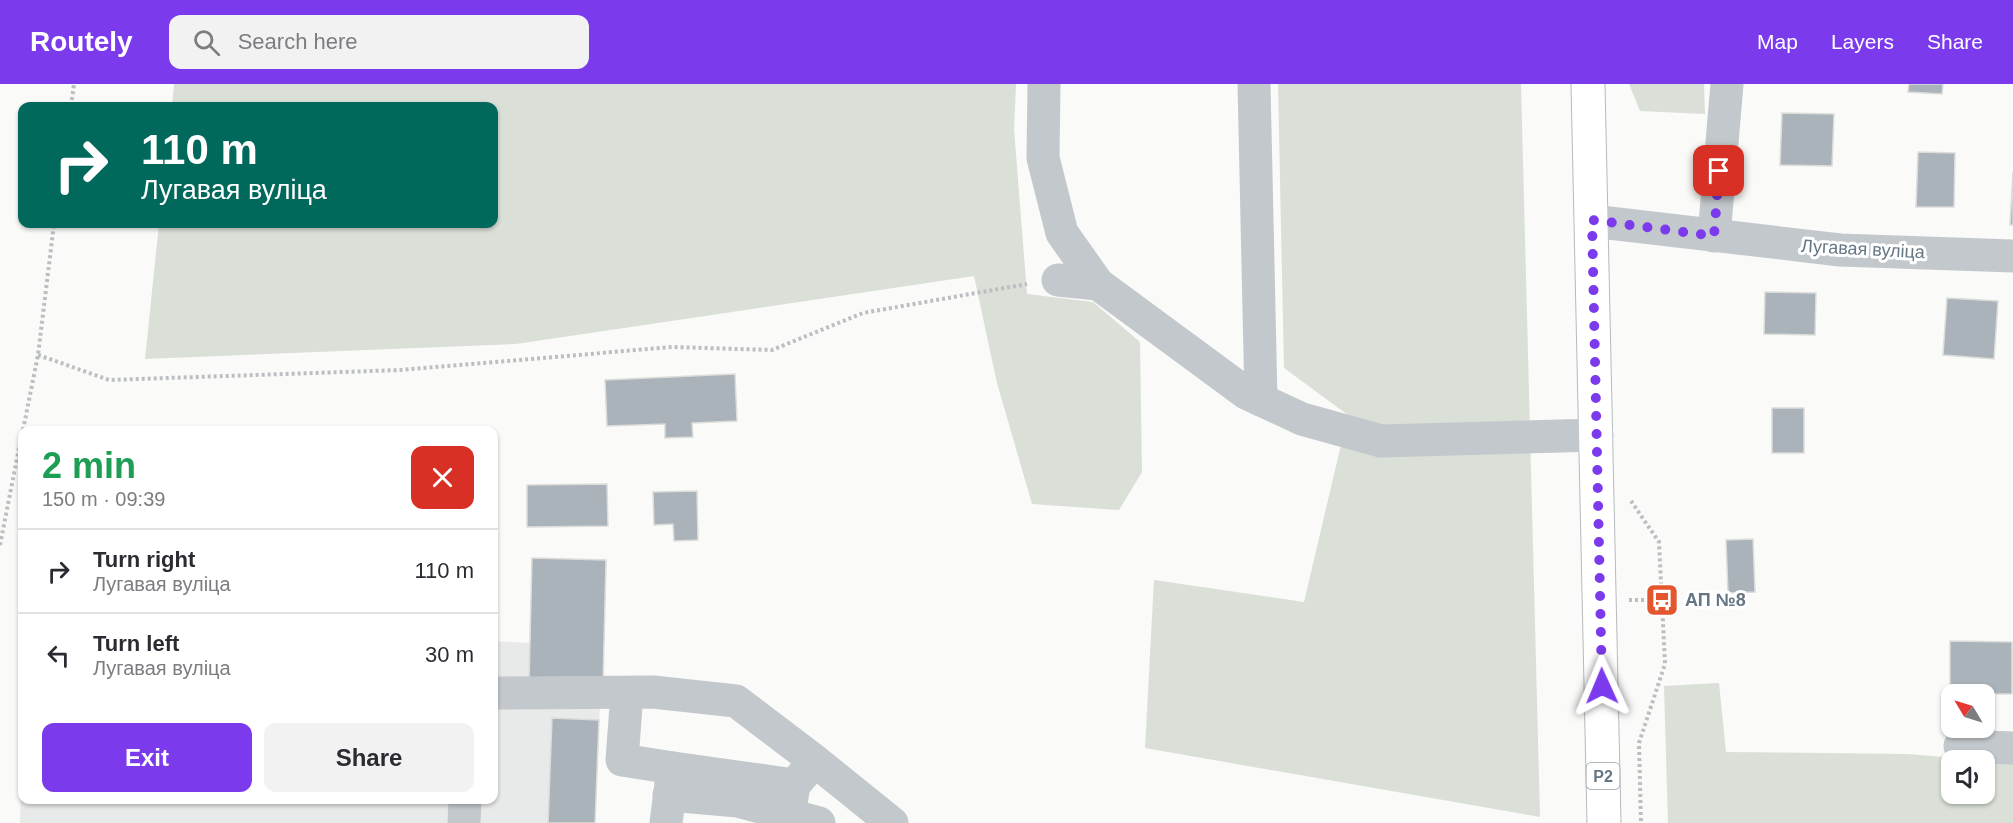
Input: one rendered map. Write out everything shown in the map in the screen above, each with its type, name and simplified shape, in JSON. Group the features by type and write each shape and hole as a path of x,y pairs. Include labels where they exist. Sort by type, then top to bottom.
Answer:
{"main road":[{"name":"Р2","path":"1588,84 1604,823"}],"street":[{"path":"1044,84 1043,158 1062,233 1098,285 1209,368 1261,400 1302,419 1381,441 1597,435"},
{"path":"1254,84 1261,400"},
{"path":"1714,236 1727,84"},
{"name":"Лугавая вуліца","path":"1592,220 1840,250 2013,256"},
{"path":"1058,280 1098,285"},
{"path":"498,693 653,692 735,701 804,796"},
{"path":"627,693 622,760 670,795 804,796 892,823"},
{"path":"1960,746 2013,748"},
{"path":"464,823 465,804"}],"path":[{"path":"72,102 74,84"},
{"path":"24,426 38,355 54,228"},
{"path":"38,355 110,380 401,370 672,347 772,350 863,313 966,293 1058,280"},
{"path":"0,545 18,457"},
{"path":"1641,823 1639,743 1665,664 1659,542"}],"shaded area":[{"path":"174,84 1016,84 1014,129 1027,294 1093,302 1140,342 1142,472 1119,510 1032,504 997,383 974,276 516,344 145,359 159,228 498,228 498,102 172,102"},
{"path":"1278,84 1521,84 1540,817 1145,748 1154,580 1304,602 1348,415 1284,368"},
{"path":"1629,84 1704,84 1705,114 1640,111"},
{"path":"532,558 606,560 595,823 20,823 20,804 498,804 498,641 530,643"},
{"path":"1719,683 1726,752 1907,754 1941,757 1941,804 1995,804 1995,762 2013,763 2013,823 1668,823 1664,686"}],"building":[{"path":"1909,84 1943,84 1942,94 1908,92"},
{"path":"1782,113 1834,114 1832,166 1780,165"},
{"path":"1918,152 1955,153 1954,207 1916,207"},
{"path":"2013,172 2013,225 2010,225"},
{"path":"1765,292 1816,293 1815,335 1764,334"},
{"path":"1947,298 1998,301 1994,359 1943,355"},
{"path":"735,374 737,421 692,423 693,437 665,438 665,424 607,426 605,380"},
{"path":"1772,408 1804,408 1804,453 1772,453"},
{"path":"607,484 608,526 527,527 527,485"},
{"path":"697,491 698,540 674,541 673,524 654,525 653,492"},
{"path":"1753,539 1755,592 1728,593 1726,540"},
{"path":"532,558 606,560 603,684 529,682"},
{"path":"1950,641 2012,642 2012,694 1995,694 1995,684 1950,684"},
{"path":"552,718 599,720 595,823 548,823"}],"place":[{"name":"АП №8","path":"1662,600"}],"route":[{"path":"1602,686 1592,220 1714,236 1719,171"}]}
